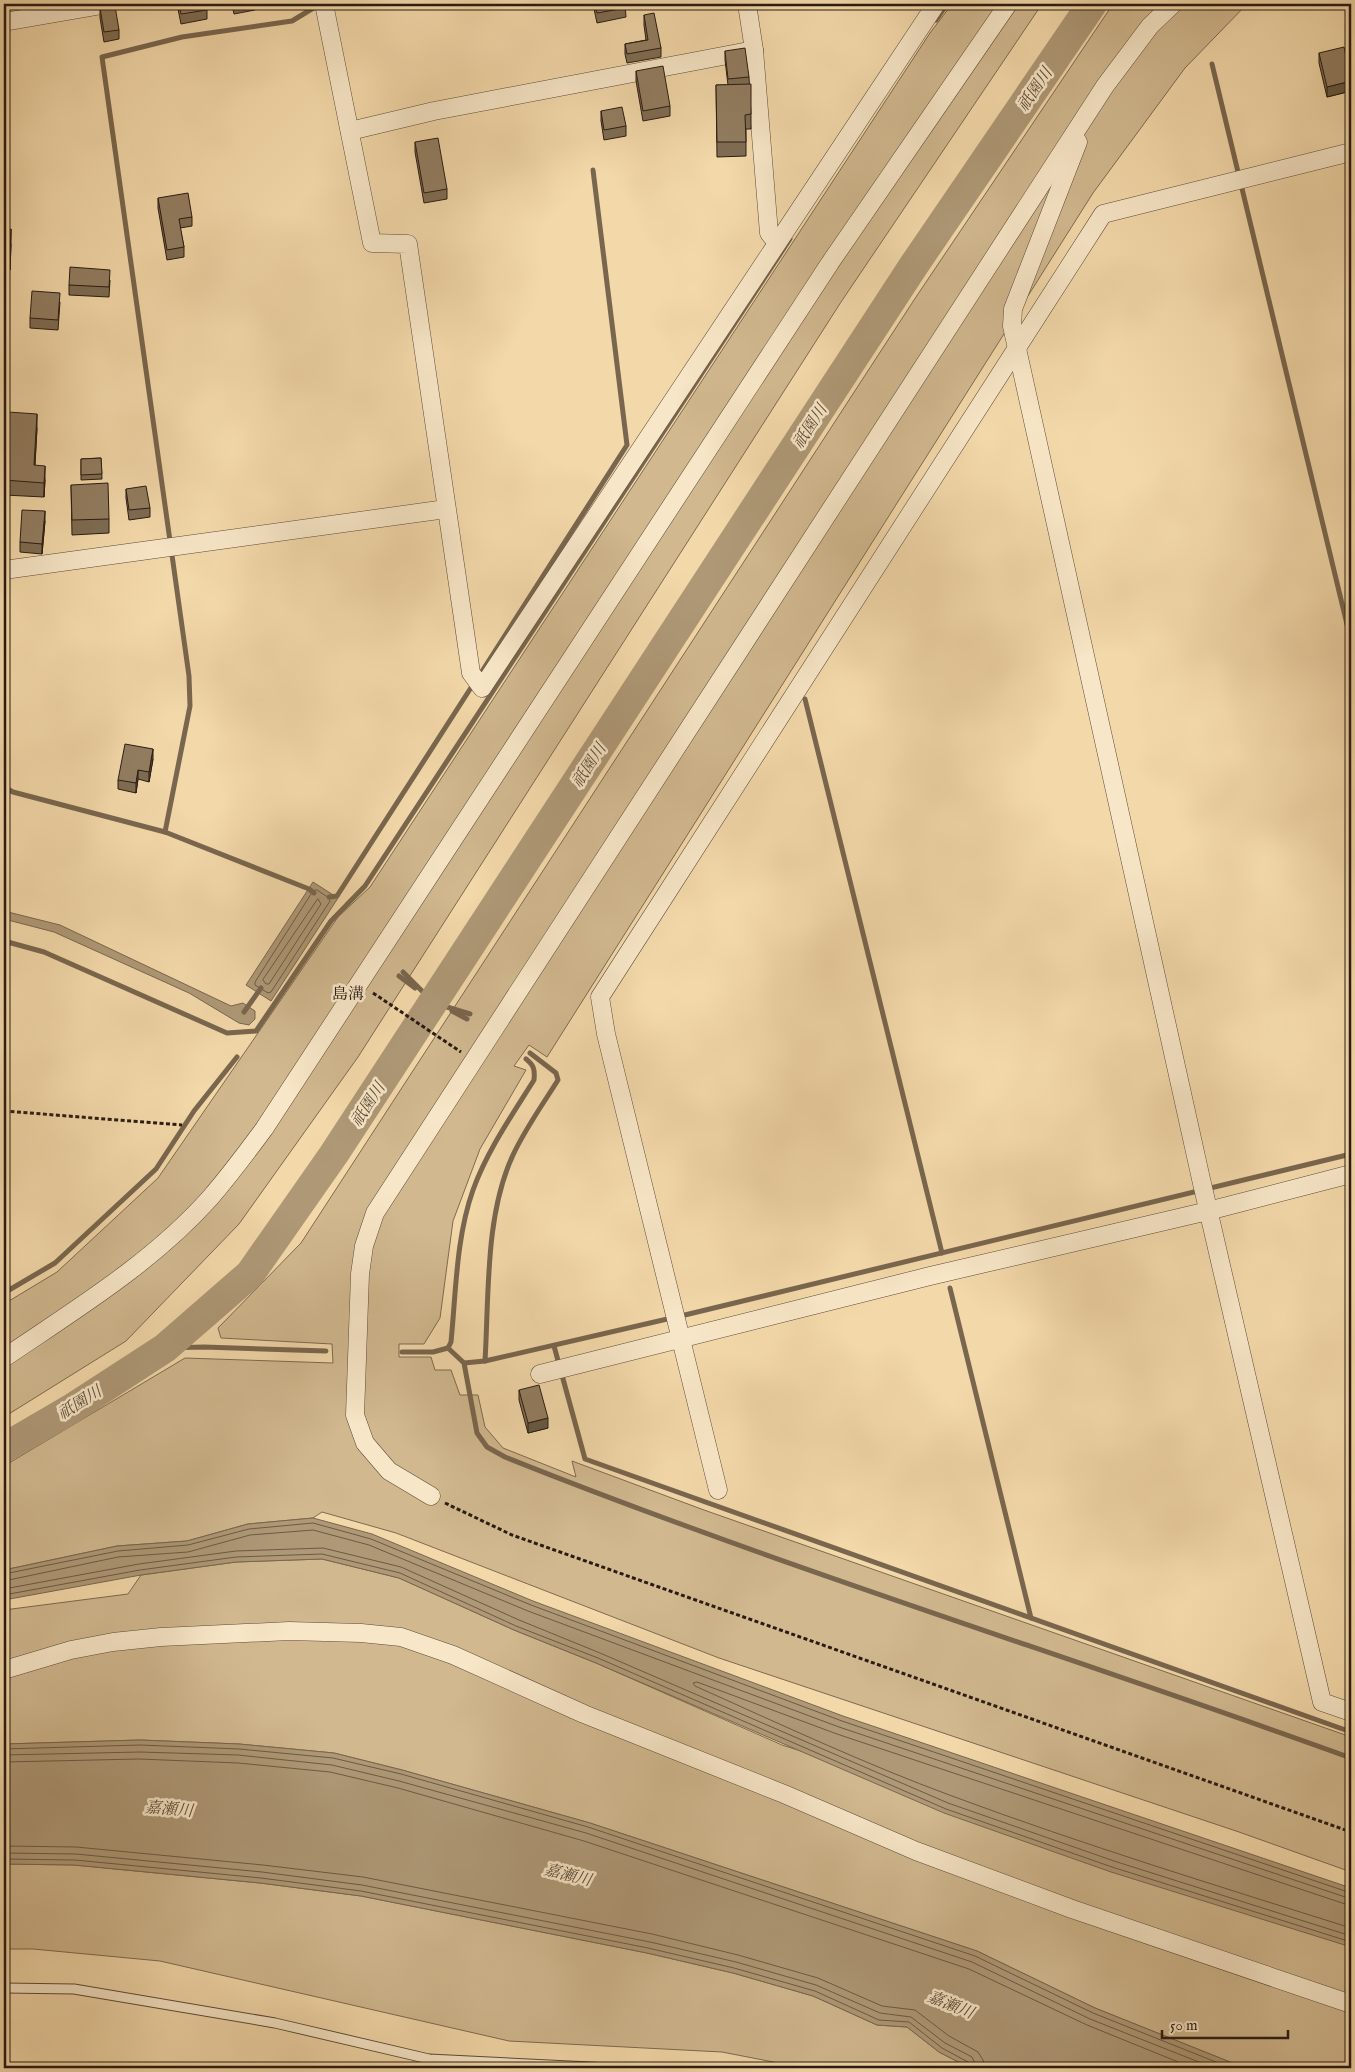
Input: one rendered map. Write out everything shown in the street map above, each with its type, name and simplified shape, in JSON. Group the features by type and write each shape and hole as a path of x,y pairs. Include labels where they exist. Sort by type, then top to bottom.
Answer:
{"street":[{"path":"4,22 108,4"},
{"path":"747,4 754,50 769,233 777,243"},
{"path":"325,8 372,243 408,244 471,673 482,688 936,4"},
{"path":"4,1358 115,1283 168,1239 210,1198 264,1129 358,983 647,546 830,263 1008,4"},
{"path":"430,1496 389,1471 365,1443 355,1415 360,1274 364,1246 375,1212 1092,106 1150,26 1173,4"},
{"path":"350,131 434,111 754,50"},
{"path":"1092,106 1013,309 1012,326 1208,1211 1322,1702 1351,1712"},
{"path":"718,1490 606,1034 600,997 1103,214 1351,152"},
{"path":"4,570 446,510"},
{"path":"540,1374 939,1273 1208,1211 1351,1174"},
{"path":"4,1670 71,1650 112,1642 161,1637 289,1631 361,1633 401,1637 453,1655 584,1714 784,1794 916,1851 1072,1909 1351,2004"}],"lane":[{"path":"4,1988 74,1989 275,2023 429,2059 612,2068"}],"path":[{"path":"358,983 473,1060"},
{"path":"4,1111 182,1125"},
{"path":"430,1496 512,1535 1351,1832"}],"shaded area":[{"path":"952,4 1042,4 841,302 358,1057 239,1224 126,1341 4,1417 4,1304 57,1272 158,1178 338,917 370,887 930,33"},
{"path":"1113,4 1247,4 1185,68 1093,193 547,1057 529,1045 514,1066 526,1070 480,1149 453,1221 440,1318 424,1344 399,1344 399,1357 431,1357 435,1370 451,1370 460,1395 478,1395 485,1427 503,1448 576,1477 572,1461 704,1510 1351,1737 1351,1872 1239,1832 719,1658 396,1533 322,1512 313,1518 248,1524 187,1541 117,1546 4,1570 4,1466 185,1358 333,1363 332,1344 221,1338 218,1328 301,1243 914,300"},
{"path":"322,1559 399,1578 514,1630 596,1663 782,1745 1351,1926 1351,2068 1245,2068 1095,2008 977,1951 590,1823 402,1770 334,1753 239,1744 140,1740 4,1744 4,1610 128,1594 141,1575 236,1562"},
{"path":"4,1864 74,1865 260,1883 361,1896 647,1953 733,1973 813,1996 877,2025 907,2027 939,2052 970,2068 804,2068 722,2052 509,2041 160,1961 33,1949 4,1949"}],"water":[{"path":"313,882 338,898 271,1001 246,985"},
{"path":"4,911 60,925 231,1006 243,1003 255,1011 255,1019 249,1025 239,1023 189,993 54,932 4,919"},
{"path":"313,1518 372,1534 533,1601 843,1716 1351,1888 1351,1947 1111,1872 944,1813 596,1663 514,1630 399,1578 322,1559 236,1562 141,1575 4,1600 4,1570 117,1546 187,1541 248,1524"},
{"name":"嘉瀬川","path":"140,1740 239,1744 334,1753 402,1770 590,1823 977,1951 1095,2008 1245,2068 970,2068 939,2052 907,2027 877,2025 813,1996 733,1973 647,1953 361,1896 260,1883 74,1865 4,1864 4,1744"}],"building":[{"path":"179,4 206,4 207,10 181,14"},
{"path":"595,4 625,4 626,8 597,13"},
{"path":"115,6 119,30 104,32 100,8"},
{"path":"654,13 661,48 627,54 625,44 648,40 644,15"},
{"path":"1344,47 1351,81 1327,87 1319,53"},
{"path":"745,48 749,77 728,79 725,51"},
{"path":"663,66 670,106 643,111 636,71"},
{"path":"751,84 751,114 745,115 746,142 717,142 716,85"},
{"path":"622,107 626,126 604,130 601,111"},
{"path":"438,138 447,189 424,193 415,142"},
{"path":"188,193 192,217 179,219 184,247 167,250 158,198"},
{"path":"4,229 11,229 10,255 4,255"},
{"path":"70,267 110,270 109,287 69,285"},
{"path":"32,291 60,293 58,320 30,318"},
{"path":"8,412 37,414 34,465 45,466 44,483 4,480"},
{"path":"101,458 102,474 81,475 81,459"},
{"path":"108,483 109,519 72,520 71,485"},
{"path":"146,486 150,508 129,510 126,489"},
{"path":"22,510 45,511 42,544 20,542"},
{"path":"125,744 153,749 149,772 138,770 136,783 118,780"},
{"path":"4,821 6,821 4,858"},
{"path":"539,1385 548,1418 528,1423 519,1390"}],"waterway":[{"path":"936,20 947,4"},
{"name":"祇園川","path":"4,1448 71,1409 165,1348 250,1274 334,1154 914,265 1092,4"},
{"path":"165,832 190,706 189,676 102,57 182,37 292,21 315,7 322,5"},
{"path":"1212,64 1351,641"},
{"path":"479,676 627,445 593,170"},
{"path":"4,941 44,952 227,1033 256,1031 331,921 365,886 790,239"},
{"path":"329,897 337,896 474,683"},
{"path":"805,699 942,1253"},
{"path":"4,787 13,792 165,832 309,889 314,893"},
{"name":"祇園川","path":"403,972 434,1003 470,1014"},
{"path":"399,976 415,988"},
{"path":"244,1012 261,988"},
{"path":"452,1011 467,1019"},
{"path":"530,1053 556,1073 558,1080 513,1155 497,1203 490,1256 485,1361 689,1314 1351,1154"},
{"path":"4,1293 55,1263 156,1169 194,1111 237,1057"},
{"path":"448,1348 451,1342 460,1246 467,1208 485,1161 534,1080 533,1068 526,1059"},
{"path":"950,1288 1031,1618"},
{"path":"554,1346 585,1459 1351,1732"},
{"path":"165,1348 204,1347 326,1351"},
{"path":"448,1348 464,1363 477,1433 487,1447 505,1457 715,1537 1351,1758"},
{"path":"402,1352 433,1352 448,1348"},
{"path":"464,1363 485,1361"}],"district":[{"name":"島溝","path":"348,993"}]}
